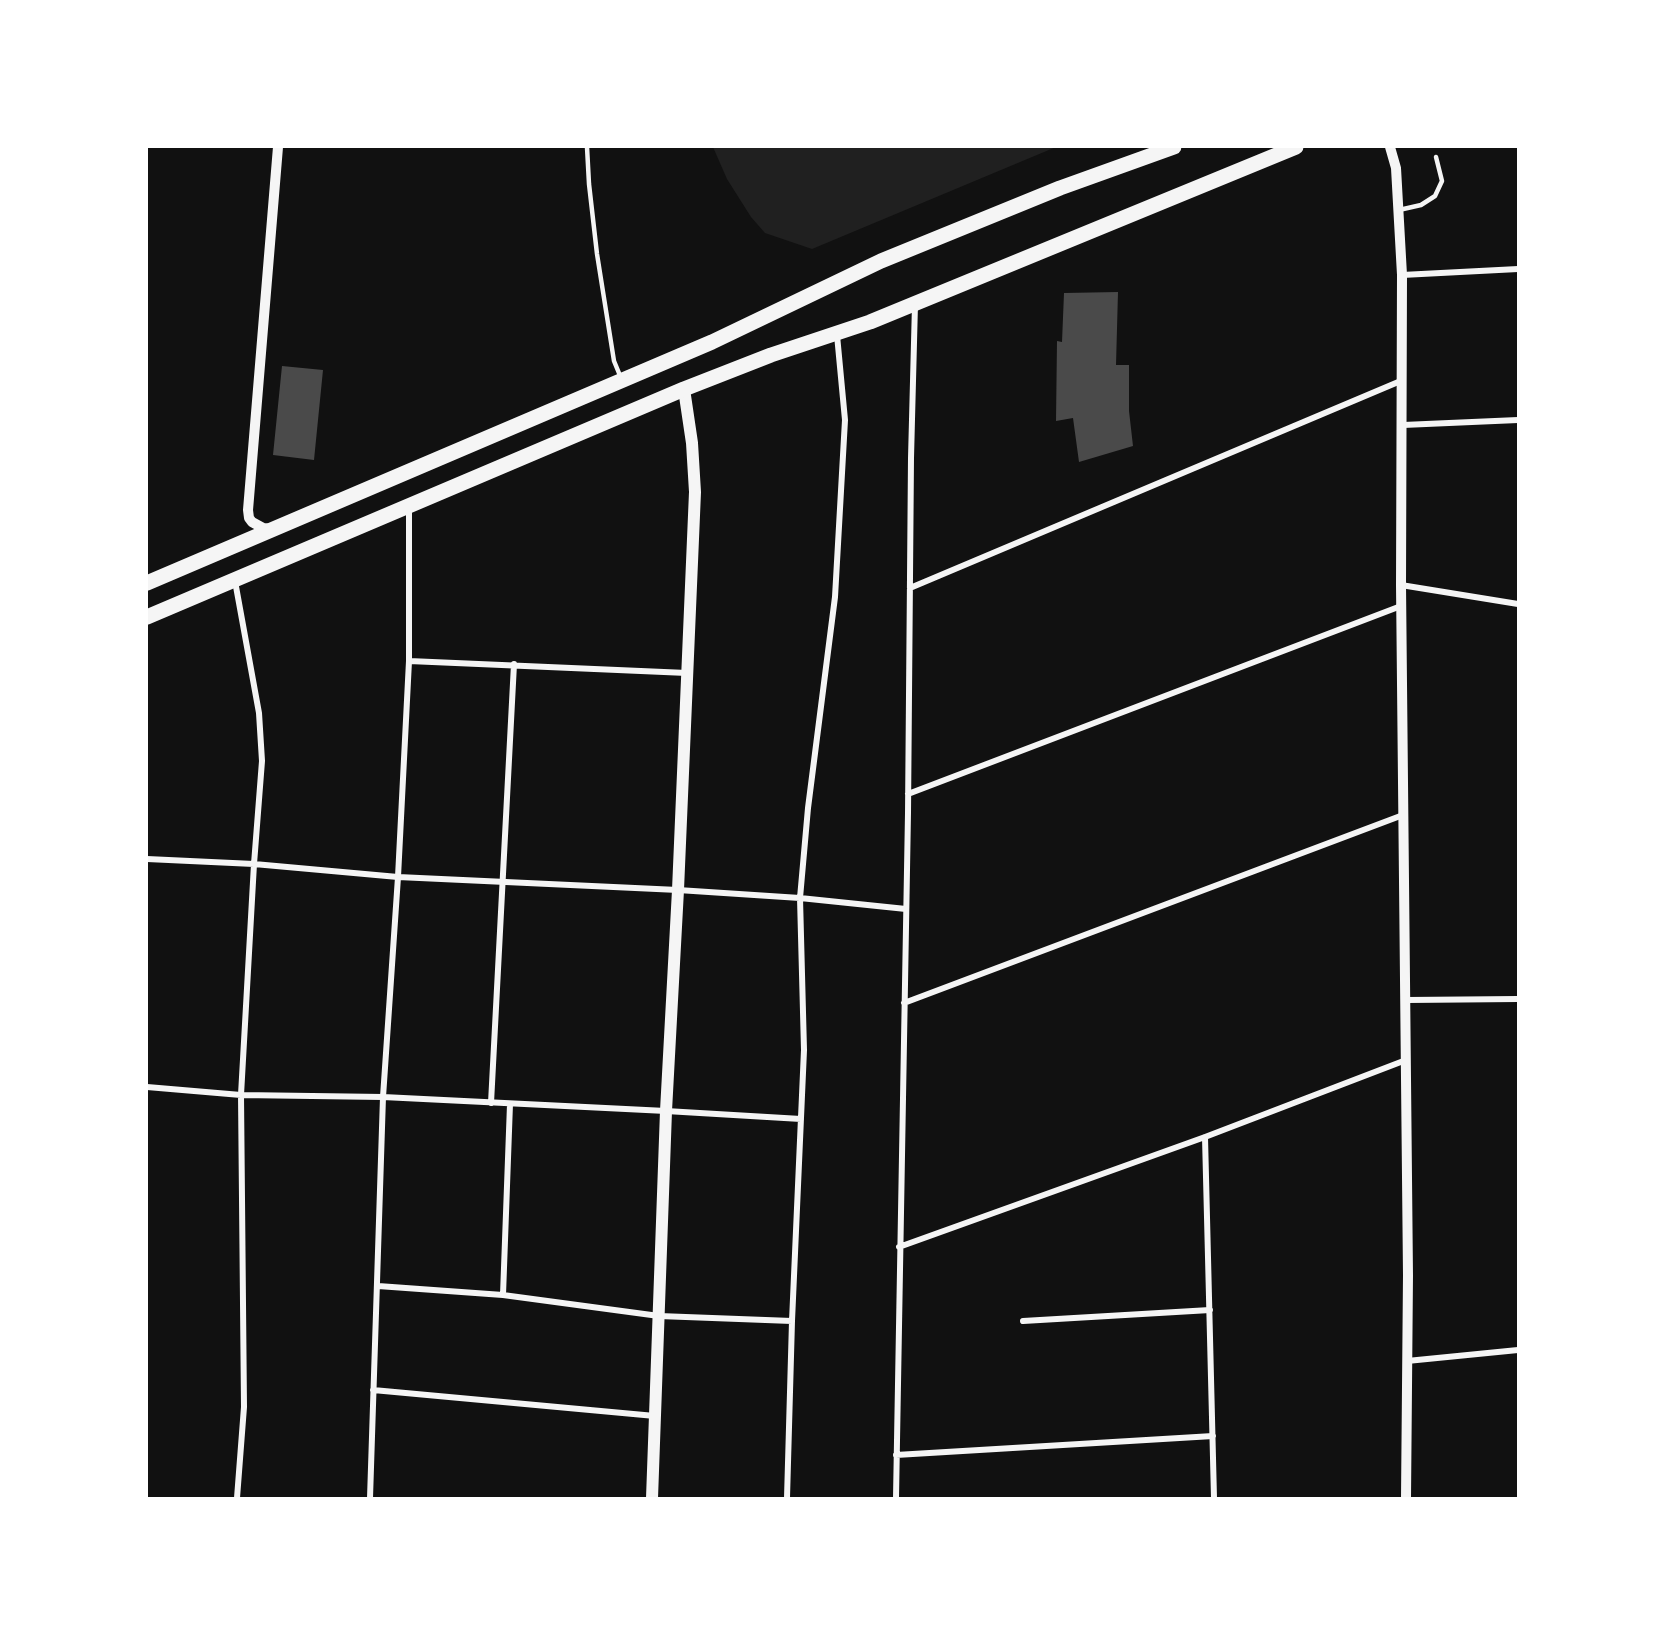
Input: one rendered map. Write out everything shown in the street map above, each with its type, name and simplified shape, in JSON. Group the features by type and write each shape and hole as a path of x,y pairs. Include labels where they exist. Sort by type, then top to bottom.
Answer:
{"main road":[{"path":"147,583 761,320 881,261 1060,188 1174,147"},
{"path":"147,617 684,389 771,355 915,304 1296,147"},
{"path":"652,1498 666,1111 695,492 692,443 684,389"}],"street":[{"path":"272,529 263,528 252,522 248,510 278,147"},
{"path":"1389,147 1395,168 1402,275 1401,606 1407,1000 1408,1263 1406,1498"},
{"path":"1402,275 1518,269"},
{"path":"896,1498 915,304"},
{"path":"787,1498 804,1030 800,898 808,808 835,597 845,420 837,333"},
{"path":"910,588 1403,380"},
{"path":"1402,424 1518,420"},
{"path":"370,1498 383,1097 398,877 409,661 409,506"},
{"path":"235,580 259,713 262,761 241,1095 244,1407 237,1498"},
{"path":"1401,585 1518,604"},
{"path":"908,794 1401,606"},
{"path":"409,661 687,673"},
{"path":"491,1103 514,664"},
{"path":"904,1003 1404,814"},
{"path":"147,859 254,864 398,877 800,898 906,909"},
{"path":"1407,1000 1518,999"},
{"path":"899,1247 1205,1137 1406,1060"},
{"path":"147,1087 241,1095 383,1097 801,1119"},
{"path":"503,1295 510,1104"},
{"path":"1205,1137 1214,1498"},
{"path":"378,1286 503,1295 659,1316 792,1321"},
{"path":"1023,1321 1210,1310"},
{"path":"1407,1361 1518,1350"},
{"path":"373,1390 655,1416"},
{"path":"896,1455 1213,1436"}],"lane":[{"path":"587,147 598,264 614,362 622,380"},
{"path":"1399,210 1421,205 1436,196 1442,181 1436,157"}],"shaded area":[{"path":"713,147 1056,147 812,249 765,233 751,217 727,179"}],"building":[{"path":"1118,292 1116,365 1129,365 1129,411 1133,446 1079,462 1073,418 1056,421 1057,341 1062,342 1064,293"},
{"path":"282,366 323,370 314,460 273,455"}]}
